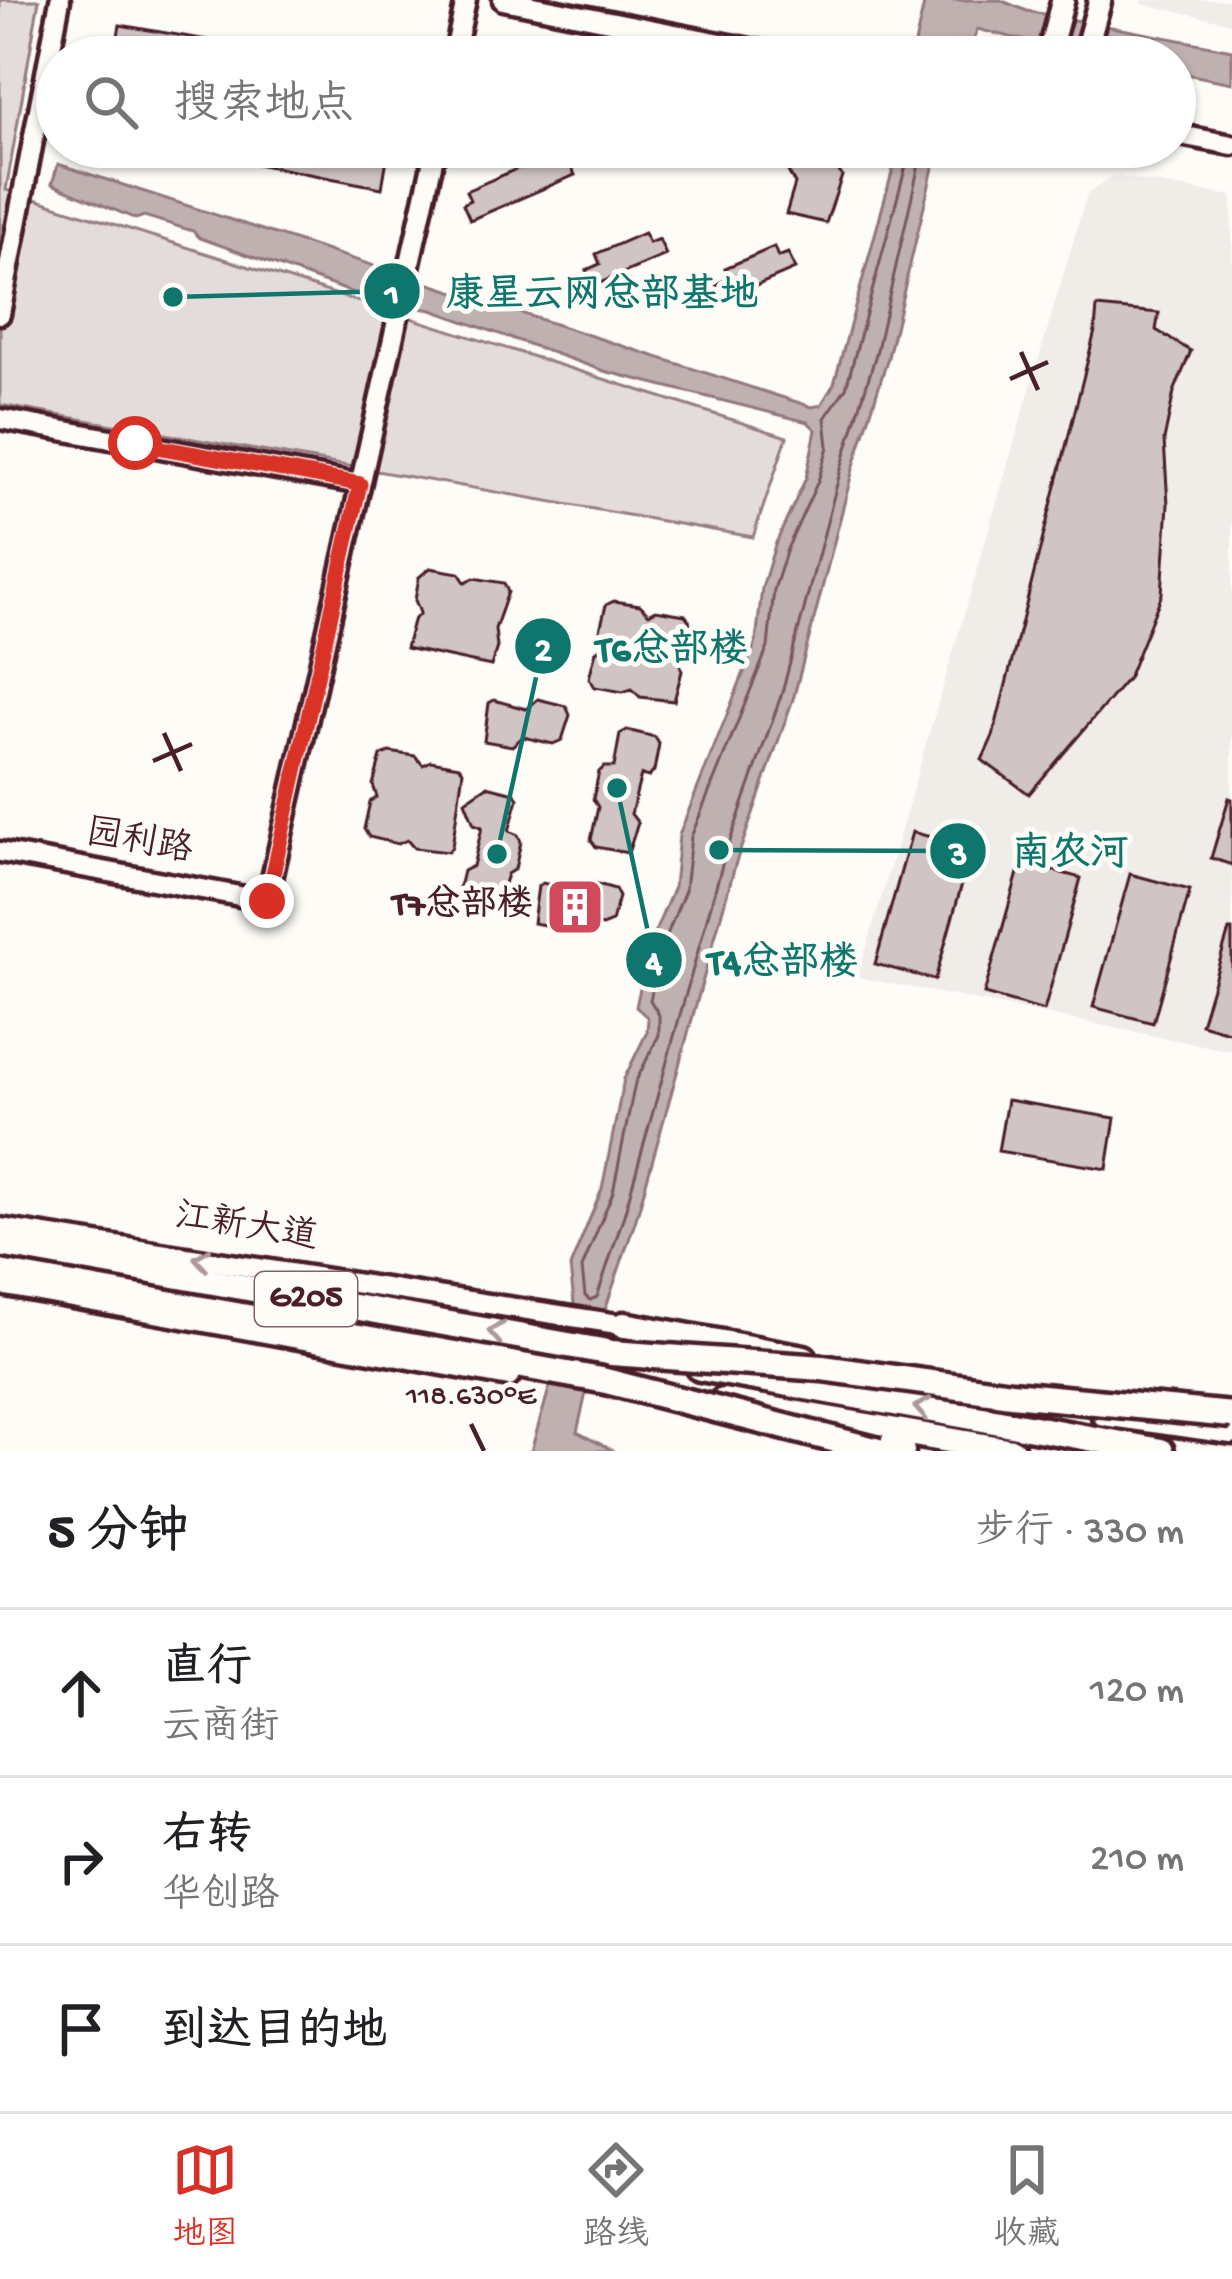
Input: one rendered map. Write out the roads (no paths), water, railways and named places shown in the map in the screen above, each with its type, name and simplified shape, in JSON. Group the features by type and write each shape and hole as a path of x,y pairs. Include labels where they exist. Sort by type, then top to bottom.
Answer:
{"highway":[{"name":"江新大道","path":"0,1244 611,1353"},
{"name":"G205","path":"0,1273 604,1387 1012,1451"},
{"path":"624,1325 1122,1416 1232,1431"},
{"path":"611,1353 822,1368 1011,1394 1232,1415"},
{"name":"G205","path":"611,1353 1161,1451"},
{"path":"509,1377 604,1387 902,1451"},
{"path":"604,1387 879,1451"}],"main road":[{"path":"1054,36 1063,0"},
{"path":"1090,36 1099,4"}],"street":[{"path":"53,36 60,0"},
{"path":"458,36 466,0"},
{"path":"503,0 684,36"},
{"path":"0,314 36,126"},
{"path":"1196,138 1232,145"},
{"path":"0,419 360,484 432,168"},
{"name":"园利路","path":"0,852 267,901 360,484"},
{"name":"江新大道","path":"0,1228 624,1325"},
{"path":"0,1285 509,1377"}],"water":[{"path":"925,0 1000,0 1027,11 1158,36 1006,36 977,29 975,36 917,36"},
{"path":"1196,43 1232,50 1232,83 1196,76"},
{"path":"57,168 70,168 812,407 821,405 834,384 893,168 933,168 888,357 853,469 794,696 736,862 636,1219 606,1307 577,1432 614,1451 531,1451 574,1303 570,1267 602,1189 624,1079 647,1032 648,1018 636,1007 649,946 674,887 679,835 756,642 762,588 775,545 806,478 816,430 808,422 604,371 432,310 373,300 200,238 193,231 144,216 136,219 52,184"}],"place":[{"name":"康星云网总部基地","path":"173,297"},
{"name":"T4总部楼","path":"617,788"},
{"name":"南农河","path":"719,850"},
{"name":"T6总部楼","path":"497,854"},
{"name":"T7总部楼","path":"575,907"}]}
